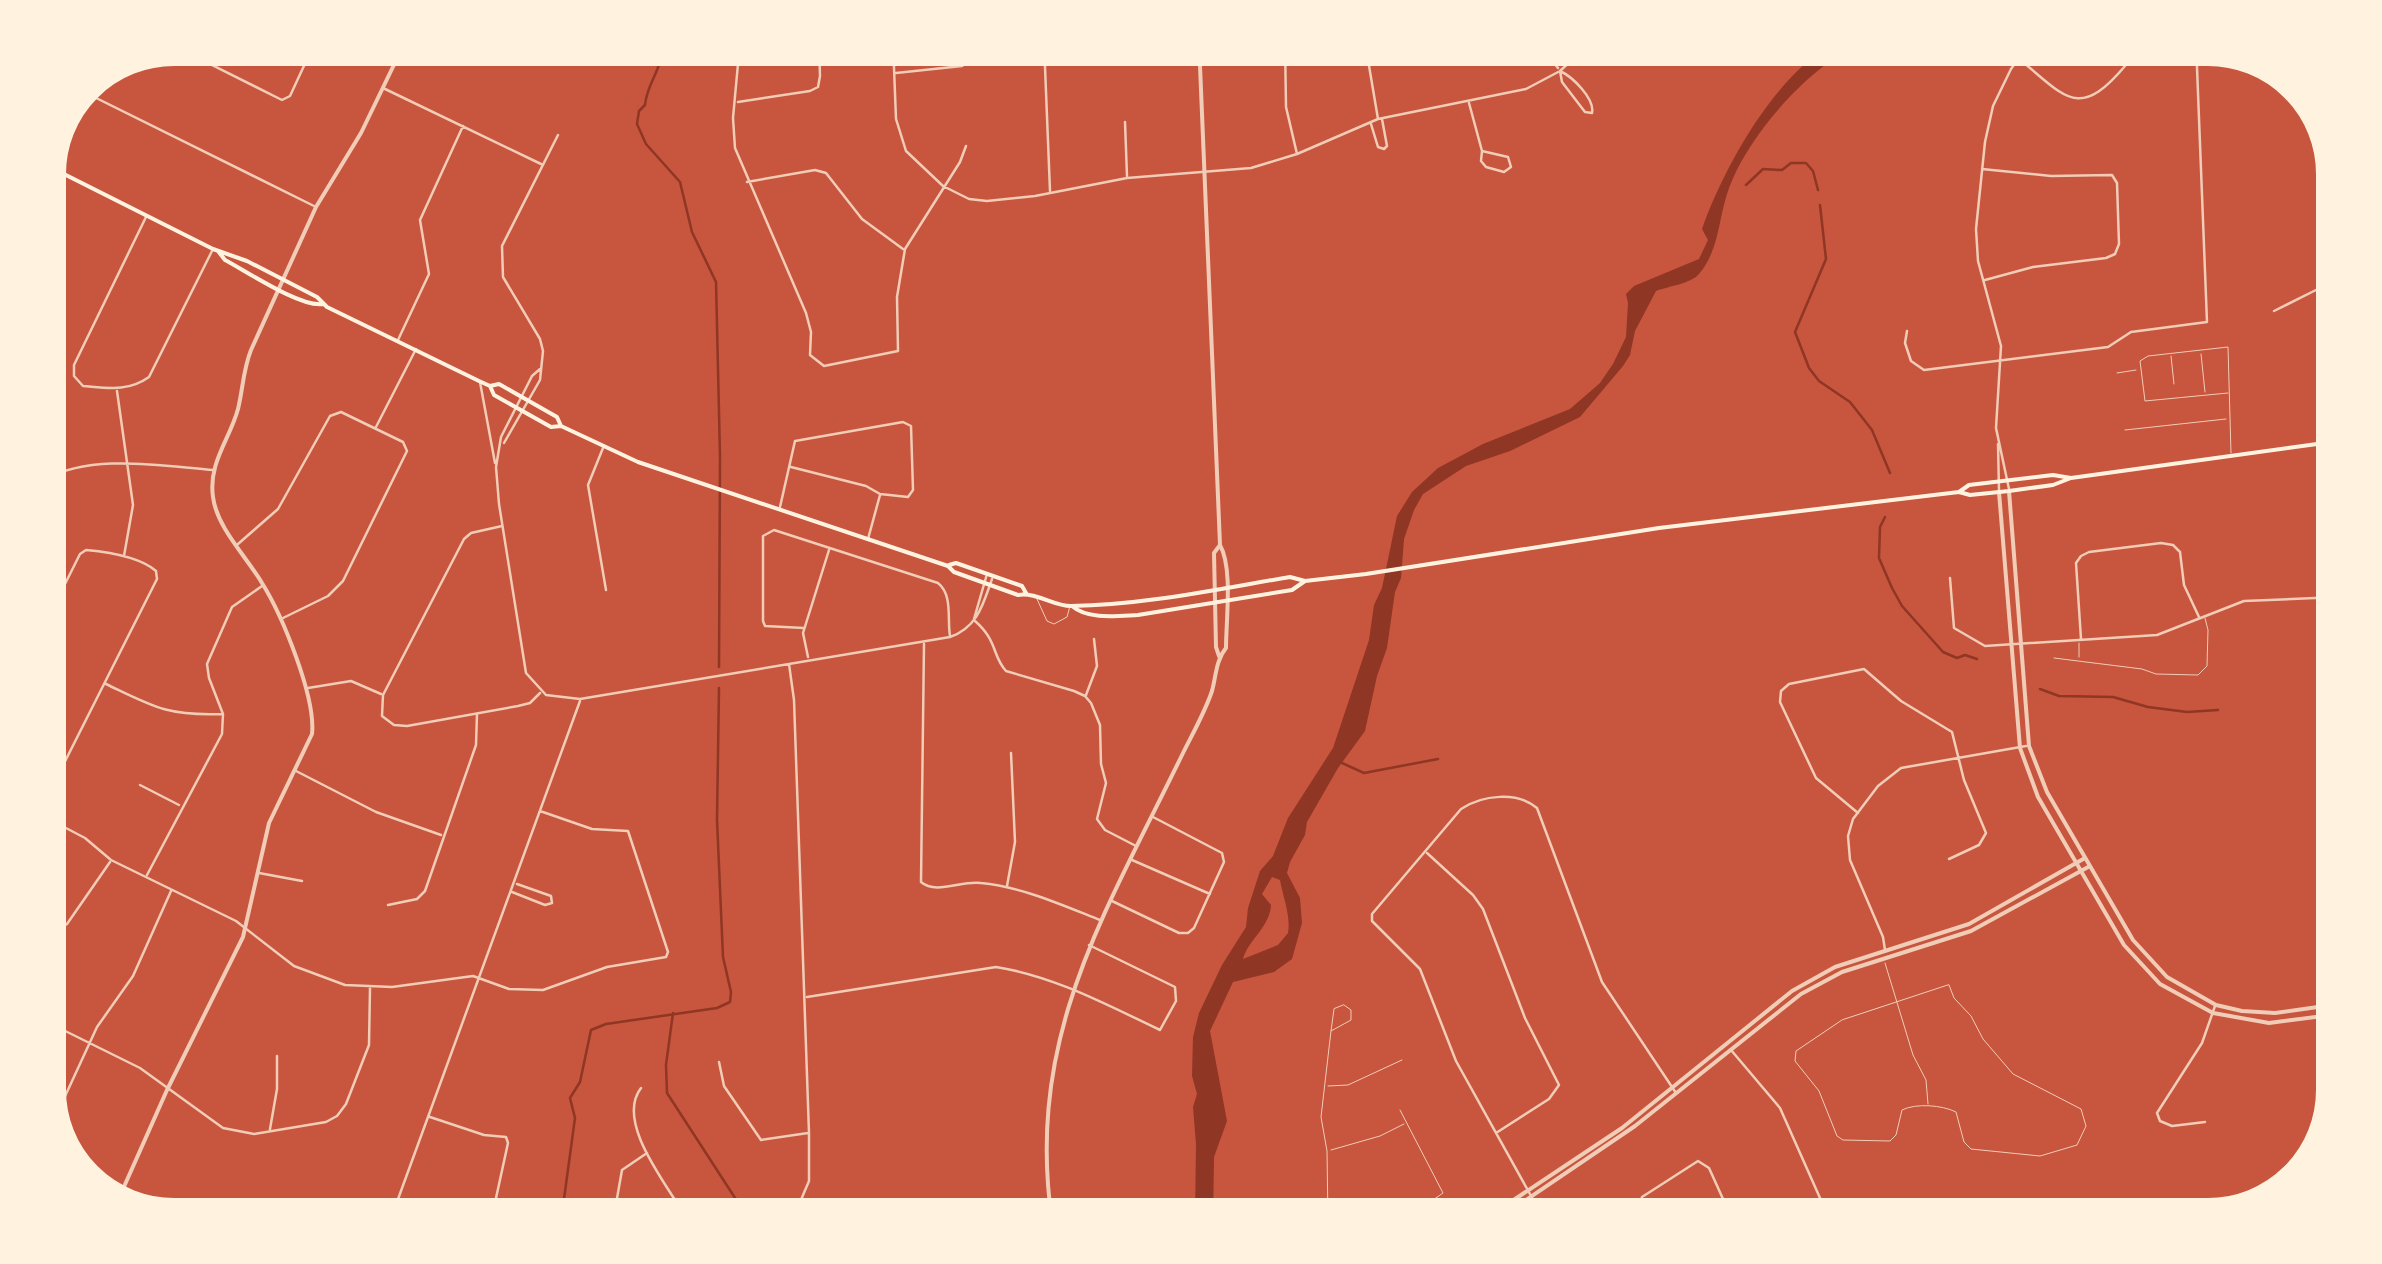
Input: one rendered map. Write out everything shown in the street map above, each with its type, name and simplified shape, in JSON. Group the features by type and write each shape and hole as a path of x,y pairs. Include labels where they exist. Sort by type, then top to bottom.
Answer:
{"main road":[{"path":"60,172 215,250 229,252 317,297 323,304 479,381 490,386 500,384 557,417 561,426"},
{"path":"215,250 225,260 314,306 323,304"},
{"path":"490,386 494,395 551,427 561,426 602,448 948,566 954,572 1018,595 1071,606 1132,603 1290,578 1305,582"},
{"path":"1071,606 1079,612 1138,615 1292,590 1315,580 1659,528 1959,492 1970,496 2054,485 2071,478 2322,444"},
{"path":"1959,492 1969,485 2053,475 2071,478"},
{"path":"948,566 956,563 1022,586 1026,594"}],"street":[{"path":"203,60 284,100 290,96 307,60"},
{"path":"383,60 394,66"},
{"path":"119,1190 246,927 269,823 310,742 313,727 307,689 280,620 264,585 215,508 214,470 238,409 244,368 316,207 361,133 397,60"},
{"path":"739,60 732,140 806,313 811,332 810,355 824,366 898,350 897,297 905,250 966,146"},
{"path":"737,102 814,89 820,83 819,60"},
{"path":"894,60 896,119 906,151 943,186 969,199 986,202 1127,178 1251,168 1297,154 1370,121 1517,92 1560,71 1572,60"},
{"path":"894,74 962,66 968,60"},
{"path":"1044,60 1050,192"},
{"path":"1050,1204 1046,1118 1055,1051 1072,989 1100,920 1209,698 1220,656 1226,648 1200,60"},
{"path":"1285,60 1286,107 1297,154"},
{"path":"1368,60 1387,144 1384,149 1377,146 1370,121"},
{"path":"1551,60 1592,104 1592,113 1585,112 1562,82 1560,71"},
{"path":"2017,60 1994,106 1981,169 1976,244 2001,360 1995,406 1998,483 2020,748 2038,797 2139,965 2178,997 2214,1014 2268,1022 2322,1016"},
{"path":"2020,60 2063,94 2082,100 2100,94 2131,60"},
{"path":"1907,330 1905,343 1916,367 1924,370 2108,346 2131,332 2207,322 2197,60"},
{"path":"383,88 542,165"},
{"path":"92,96 316,207"},
{"path":"1468,101 1484,166 1504,172 1511,168 1508,157 1482,151"},
{"path":"1125,122 1127,178"},
{"path":"398,340 429,274 420,220 463,126"},
{"path":"501,445 540,380 543,351 540,339 506,284 500,262 504,238 558,135"},
{"path":"1981,169 2050,176 2112,174 2117,183 2119,244 2115,254 2106,258 2033,267 1983,280"},
{"path":"747,182 816,170 826,173 878,234 905,250"},
{"path":"146,216 74,365 74,376 83,386 117,389 144,381 154,370 215,250"},
{"path":"2274,310 2322,289"},
{"path":"376,428 416,349"},
{"path":"496,466 500,437 540,370"},
{"path":"479,381 496,466 526,673 541,692 558,699 580,699 950,637 974,621 974,611 990,575"},
{"path":"117,389 133,505 124,557"},
{"path":"236,544 278,509 330,416 342,412 403,442 407,451 343,581 328,596 280,620"},
{"path":"779,509 791,467 791,447 797,440 907,422 912,428 913,491 905,497 880,494 866,486 791,467"},
{"path":"489,441 501,445"},
{"path":"1998,442 2008,481 2029,746 2042,781 2094,874 2133,940 2178,985 2216,1004 2242,1011 2276,1014 2322,1007"},
{"path":"602,448 588,485 606,590"},
{"path":"60,472 128,464 214,470"},
{"path":"868,539 880,494"},
{"path":"502,526 471,533 464,539 383,695 382,716 394,725 408,726 527,704 541,692"},
{"path":"804,628 765,626 763,621 763,536 774,530 938,583 945,588 948,598 950,637"},
{"path":"1220,545 1214,554 1216,647 1220,656"},
{"path":"2080,640 2076,563 2089,552 2173,545 2180,552 2184,584 2202,618"},
{"path":"809,659 804,628 830,548"},
{"path":"60,594 80,554 93,550 149,565 158,580 60,772"},
{"path":"1950,578 1956,631 1982,646 2157,636 2231,604 2260,598 2322,599"},
{"path":"147,875 222,734 223,714 207,670 212,648 232,607 264,585"},
{"path":"2318,599 2322,673"},
{"path":"974,621 991,637 1006,671 1085,696 1098,718 1106,783 1097,819 1105,830 1137,846"},
{"path":"1085,696 1097,666 1094,639"},
{"path":"924,642 919,878 928,888 979,882 1006,888 1058,902 1100,920"},
{"path":"789,662 794,700 809,1134 809,1181 799,1204"},
{"path":"1858,812 1825,788 1806,762 1780,702 1782,691 1789,684 1864,669 1901,701 1950,730 1986,833 1981,844 1949,859"},
{"path":"307,689 340,680 383,695"},
{"path":"105,683 166,712 183,716 223,714"},
{"path":"396,1204 580,708 580,699"},
{"path":"388,904 417,899 423,894 476,745 476,712"},
{"path":"1885,952 1883,937 1849,854 1848,836 1858,812 1894,772 1916,764 2029,746"},
{"path":"1006,888 1015,842 1011,753"},
{"path":"296,771 376,812 442,836"},
{"path":"140,785 182,806"},
{"path":"1535,1204 1456,1061 1420,969 1372,921 1372,914 1456,813 1472,802 1512,796 1527,800 1536,808 1602,982 1675,1092"},
{"path":"60,825 85,838 111,860 246,927 294,966 345,985 370,987 457,976 479,978 509,989 543,990 606,967 664,958 667,954 628,831 586,827 540,811"},
{"path":"1110,900 1179,934 1194,928 1224,862 1222,853 1151,816"},
{"path":"1426,852 1483,908 1525,1018 1558,1085 1549,1098 1495,1134"},
{"path":"1729,1048 1792,991 1816,976 1969,924 2085,858"},
{"path":"60,927 67,924 111,860"},
{"path":"1130,860 1210,894"},
{"path":"1518,1204 1825,979 1971,931 2090,866"},
{"path":"259,874 302,882"},
{"path":"511,891 546,905 552,903 549,895 514,882"},
{"path":"61,1103 100,1022 127,987 172,888"},
{"path":"805,998 996,966 1020,970 1072,989 1160,1030 1176,1001 1177,991 1172,984 1089,945"},
{"path":"60,1028 140,1068 223,1128 269,1132 326,1122 346,1104 369,1045 370,987"},
{"path":"2205,1122 2169,1126 2160,1121 2158,1113 2202,1043 2216,1004"},
{"path":"1729,1048 1780,1108 1820,1204"},
{"path":"269,1132 278,1056"},
{"path":"719,1062 724,1086 761,1140 809,1134"},
{"path":"641,1088 631,1112 648,1153 678,1204"},
{"path":"428,1116 465,1130 506,1137 496,1204"},
{"path":"616,1204 622,1170 648,1153"},
{"path":"1640,1204 1642,1197 1698,1161 1710,1168 1726,1204"},
{"path":"1514,1204 1530,1195"}],"lane":[{"path":"2228,393 2144,400 2140,361 2171,353 2228,348 2231,456"},
{"path":"2201,351 2206,395"},
{"path":"2171,353 2174,384"},
{"path":"2117,373 2140,369"},
{"path":"2125,430 2229,419"},
{"path":"1036,596 1041,612 1054,624 1067,617 1071,606"},
{"path":"2054,658 2142,668 2156,674 2198,674 2207,666 2208,630 2202,618"},
{"path":"2079,660 2080,640"},
{"path":"1884,959 1913,1055 1926,1080 1928,1107"},
{"path":"1950,985 1954,998 1971,1016 1983,1039 2013,1074 2030,1086 2078,1106 2086,1116 2082,1139 2070,1148 2040,1156 2006,1155 1969,1148 1963,1140 1958,1114 1950,1108 1909,1107 1902,1110 1896,1135 1890,1142 1841,1140 1818,1090 1795,1061 1797,1049 1826,1029 1895,1001 1950,985"},
{"path":"1328,1204 1328,1151 1321,1117 1324,1086 1331,1031 1334,1009 1339,1005 1348,1007 1352,1013 1349,1022 1331,1031"},
{"path":"1324,1086 1348,1084 1402,1060"},
{"path":"1400,1110 1442,1193 1428,1204"},
{"path":"1328,1151 1406,1124"}],"shaded area":[{"path":"1810,60 1832,60 1783,105 1751,146 1729,188 1706,264 1690,280 1656,291 1635,331 1630,355 1580,417 1510,451 1466,466 1423,494 1414,510 1404,539 1401,578 1395,592 1387,648 1365,731 1307,822 1287,873 1300,898 1302,923 1292,959 1274,972 1233,982 1210,1031 1227,1121 1214,1157 1213,1204 1195,1204 1193,1107 1197,1094 1192,1076 1193,1037 1199,1013 1246,927 1260,871 1273,856 1288,818 1333,748 1369,640 1397,516 1412,492 1438,468 1483,444 1570,409 1600,383 1626,337 1626,294 1634,286 1699,259 1708,240 1702,229 1724,178 1754,125","holes":["1272,877 1280,880 1288,933 1278,945 1243,959 1270,913 1271,905 1262,894"]}],"waterway":[{"path":"660,60 637,124 646,144 680,182 692,232 716,282 719,667"},
{"path":"1746,185 1763,169 1782,170 1791,163 1806,163 1813,171 1818,190"},
{"path":"1820,205 1826,259 1795,332 1809,368 1819,381 1850,402 1872,430 1890,473"},
{"path":"1885,517 1880,527 1879,558 1902,606 1943,652 1957,658 1965,655 1977,659"},
{"path":"563,1204 575,1118 570,1098 580,1082 591,1030 606,1024 717,1008 730,1002 723,957 717,820 719,688"},
{"path":"2040,689 2059,696 2113,697 2187,712 2218,710"},
{"path":"1340,762 1364,773 1438,759"},
{"path":"673,1013 666,1065 667,1093 739,1204"}]}
